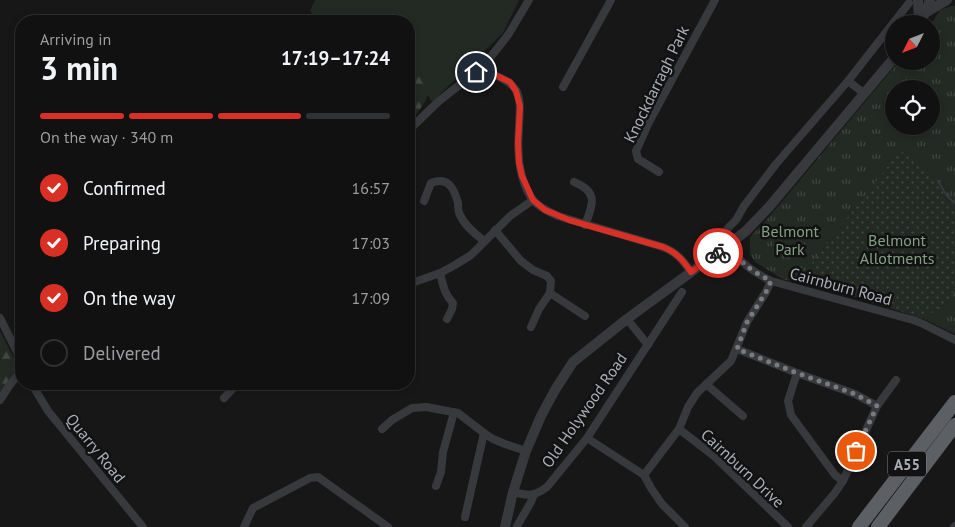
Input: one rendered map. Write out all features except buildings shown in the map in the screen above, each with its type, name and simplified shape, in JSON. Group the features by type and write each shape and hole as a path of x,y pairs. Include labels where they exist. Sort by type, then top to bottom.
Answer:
{"highway":[{"name":"A55","path":"860,527 955,402"},
{"name":"A55","path":"878,527 955,425"}],"street":[{"path":"415,124 451,90 476,72 499,48 529,0"},
{"path":"563,87 611,0"},
{"name":"Knockdarragh Park","path":"659,172 638,159 636,152 715,0"},
{"path":"925,13 930,0"},
{"path":"925,13 947,0"},
{"path":"913,2 917,15"},
{"name":"Old Holywood Road","path":"725,241 728,228 736,220 744,206 776,164 913,2"},
{"name":"Old Holywood Road","path":"506,527 513,492 526,450 554,390 574,362 691,272 725,241 746,231 769,208 885,69"},
{"path":"476,72 486,71 510,82 516,91 520,106 519,163 522,176 533,200 545,210 558,216 672,250 691,272"},
{"path":"848,81 865,94"},
{"path":"424,201 431,183 438,180 446,181 453,190 460,215 471,231 484,242"},
{"path":"574,182 583,185 593,198 585,225"},
{"path":"415,282 440,273 470,255 510,216 533,200"},
{"path":"736,220 746,231"},
{"path":"495,230 521,261 533,270 547,276 551,281 550,293 539,309 531,326"},
{"name":"Cairnburn Road","path":"725,241 741,262 752,271 771,281 921,322 955,340"},
{"path":"440,273 448,298 453,302 447,319"},
{"path":"644,475 680,429 688,408 697,393 731,361 747,322 771,281"},
{"name":"Old Holywood Road","path":"534,494 547,487 587,438 682,292"},
{"path":"550,293 585,316"},
{"path":"0,318 15,348"},
{"name":"Old Holywood Road","path":"628,319 648,345"},
{"path":"737,349 855,394 877,406"},
{"path":"797,373 788,401 791,414 835,475 843,481"},
{"path":"0,400 15,379"},
{"path":"806,527 843,481 877,406 896,380"},
{"path":"706,384 743,416"},
{"name":"Quarry Road","path":"34,390 48,412 144,527"},
{"path":"224,398 232,390"},
{"path":"382,429 392,420 412,408 426,407 454,412 493,439 526,450"},
{"path":"436,486 441,472 443,452 454,412"},
{"name":"Cairnburn Drive","path":"680,429 714,456 788,527"},
{"path":"465,517 484,434"},
{"path":"587,438 644,475 662,504 685,527"},
{"path":"246,526 253,508 310,478 318,477 388,527"},
{"path":"513,492 526,496 534,494"},
{"path":"517,526 534,494"}],"green space":[{"path":"315,0 519,0 503,33 432,102 415,74 415,15 314,15 310,11"},
{"name":"Belmont Park","path":"955,6 955,204 947,200 938,181 910,153 900,152 798,281 784,280 755,262 750,254 750,237 769,217 892,70 940,70 940,15 937,15 940,10"},
{"path":"415,69 423,70 428,75 430,82 428,95 415,116"},
{"name":"Belmont Allotments","path":"899,152 910,153 938,181 947,200 955,204 955,289 948,301 924,319 798,281"},
{"path":"955,289 955,334 924,319 948,301"},
{"path":"0,331 15,360 15,371 0,394"}],"waterway":[{"path":"938,181 947,196 955,203"}],"way so far":[{"path":"718,253 728,245 741,262 752,271 771,281 747,322 737,349 855,394 877,406 856,451"}],"route":[{"path":"476,72 486,71 510,82 516,91 520,106 518,143 522,176 533,200 545,210 569,220 672,250 691,272 718,253"}]}
